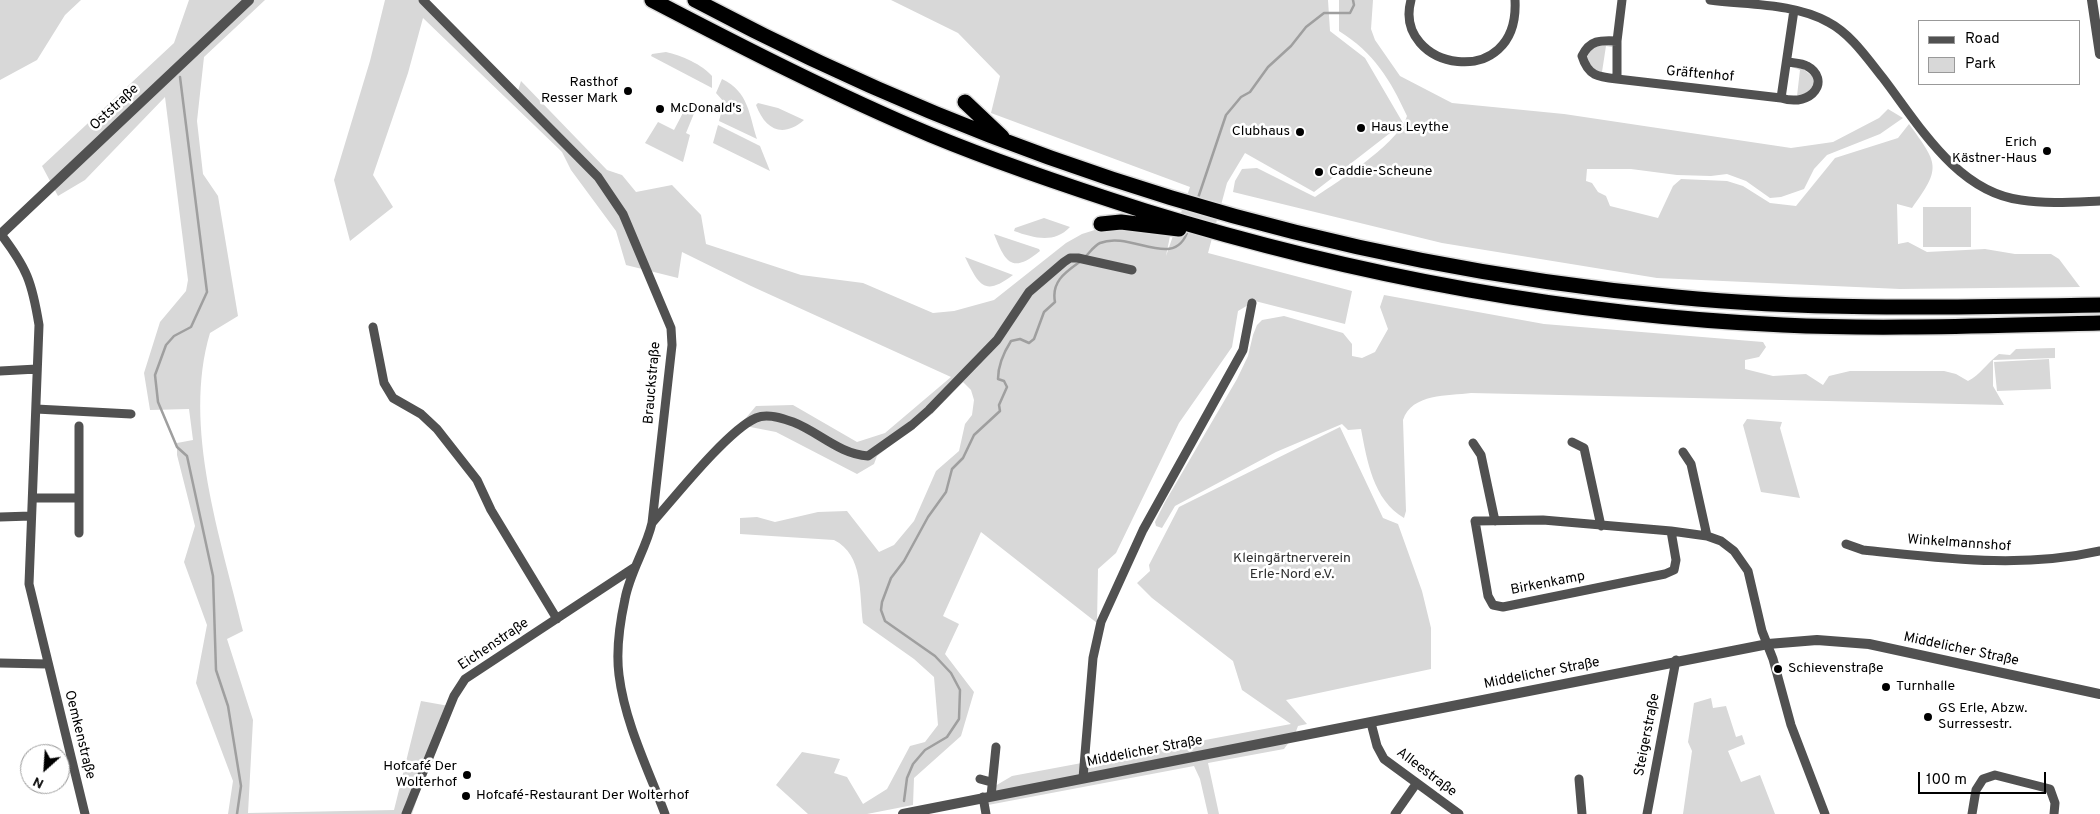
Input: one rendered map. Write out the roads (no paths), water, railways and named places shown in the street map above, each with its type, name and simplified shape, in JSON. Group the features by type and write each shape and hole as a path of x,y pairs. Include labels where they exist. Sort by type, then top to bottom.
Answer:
{"highway":[{"path":"652,0 836,93 932,136 1177,225 1320,260 1527,300 1677,317 1782,325 1884,327 2100,323"},
{"path":"695,0 845,75 1011,145 1091,174 1228,216 1324,240 1442,266 1531,281 1680,298 1848,307 2100,305"},
{"path":"965,102 1011,145"},
{"path":"1101,224 1121,222 1177,225"}],"street":[{"name":"Oststraße","path":"0,234 249,0"},
{"name":"Brauckstraße","path":"423,0 598,177 622,214 671,328 672,345 652,523 649,538 635,568 625,598 619,674 627,710 665,814"},
{"path":"1411,0 1409,15 1413,28 1424,47 1452,63 1464,64 1488,56 1506,40 1515,14 1515,0"},
{"path":"1617,79 1617,41 1622,0"},
{"path":"1710,0 1794,10 1827,21 1848,37 1955,168 1989,192 2020,200 2100,202"},
{"path":"2092,0 2100,54"},
{"path":"1782,98 1794,10"},
{"name":"Gräftenhof","path":"1617,41 1600,40 1592,42 1582,56 1587,70 1596,77 1802,101 1812,96 1816,88 1817,78 1814,71 1806,65 1788,62"},
{"name":"Oemkenstraße","path":"0,234 20,260 33,289 39,325 29,584 85,814"},
{"path":"652,523 724,443 757,417 770,415 792,422 849,453 868,456 912,425 929,410 997,340 1029,292 1064,262 1070,258 1078,258 1132,270"},
{"path":"1083,778 1093,658 1101,622 1143,530 1243,350 1252,303"},
{"path":"372,327 384,383 393,398 421,414 437,430 477,480 491,510 557,619"},
{"path":"0,370 37,369"},
{"path":"36,409 130,414"},
{"path":"79,426 79,533"},
{"path":"1572,442 1584,448 1601,526"},
{"path":"1473,443 1481,455 1495,522"},
{"path":"1683,452 1691,464 1707,536"},
{"path":"33,498 78,498"},
{"path":"0,517 32,516"},
{"name":"Birkenkamp","path":"1670,531 1676,560 1674,570 1665,574 1503,607 1493,604 1488,596 1475,521 1543,520 1670,531 1707,536 1721,541 1734,551 1748,571 1762,631 1768,644"},
{"name":"Winkelmannshof","path":"1846,544 1863,550 1984,562 2058,559 2100,551"},
{"name":"Eichenstraße","path":"406,814 454,696 465,679 635,568"},
{"name":"Middelicher Straße","path":"903,814 1371,723 1676,660 1768,644 1817,640 1869,644 2100,694"},
{"path":"1768,644 1791,725 1825,814"},
{"name":"Steigerstraße","path":"1647,814 1676,660"},
{"path":"0,663 47,664"},
{"name":"Alleestraße","path":"1371,723 1377,746 1384,759 1459,814"},
{"path":"986,814 987,797 996,748"},
{"path":"1972,814 1976,790 1982,779 1995,775 2050,789 2055,803 2054,814"},
{"path":"980,779 991,782"},
{"path":"1579,779 1582,814"},
{"path":"1395,814 1416,784"}],"waterway":[{"path":"1197,201 1226,115 1241,97 1250,92 1268,67 1291,46 1306,27 1324,13 1350,13 1354,5 1353,0"},
{"path":"180,77 207,292 191,327 174,336 166,345 155,375 158,402 177,447 187,456 213,576 216,670 228,706 241,786 237,814"},
{"path":"1086,256 1098,244 1112,240 1163,249 1173,248 1182,242 1188,230"},
{"path":"904,801 907,778 913,764 925,750 947,737 959,719 960,690 951,673 935,656 885,621 881,610 882,602 891,578 904,561 928,517 946,492 952,469 963,458 974,435 1000,411 999,405 1007,387 1004,381 998,379 998,374 1008,345 1011,341 1020,339 1029,343 1034,339 1044,312 1055,302 1055,288 1061,278 1081,261"}],"place":[{"name":"Rasthof Resser Mark","path":"628,91"},
{"name":"McDonald's","path":"660,109"},
{"name":"Haus Leythe","path":"1361,128"},
{"name":"Clubhaus","path":"1300,132"},
{"name":"Erich Kästner-Haus","path":"2047,151"},
{"name":"Caddie-Scheune","path":"1319,172"},
{"name":"Schievenstraße","path":"1778,669"},
{"name":"Turnhalle","path":"1886,687"},
{"name":"GS Erle, Abzw. Surressestr.","path":"1928,717"},
{"name":"Hofcafé Der Wolterhof","path":"467,775"},
{"name":"Hofcafé-Restaurant Der Wolterhof","path":"466,796"}],"park label":[{"name":"Kleingärtnerverein Erle-Nord e.V.","path":"1292,568"}]}
